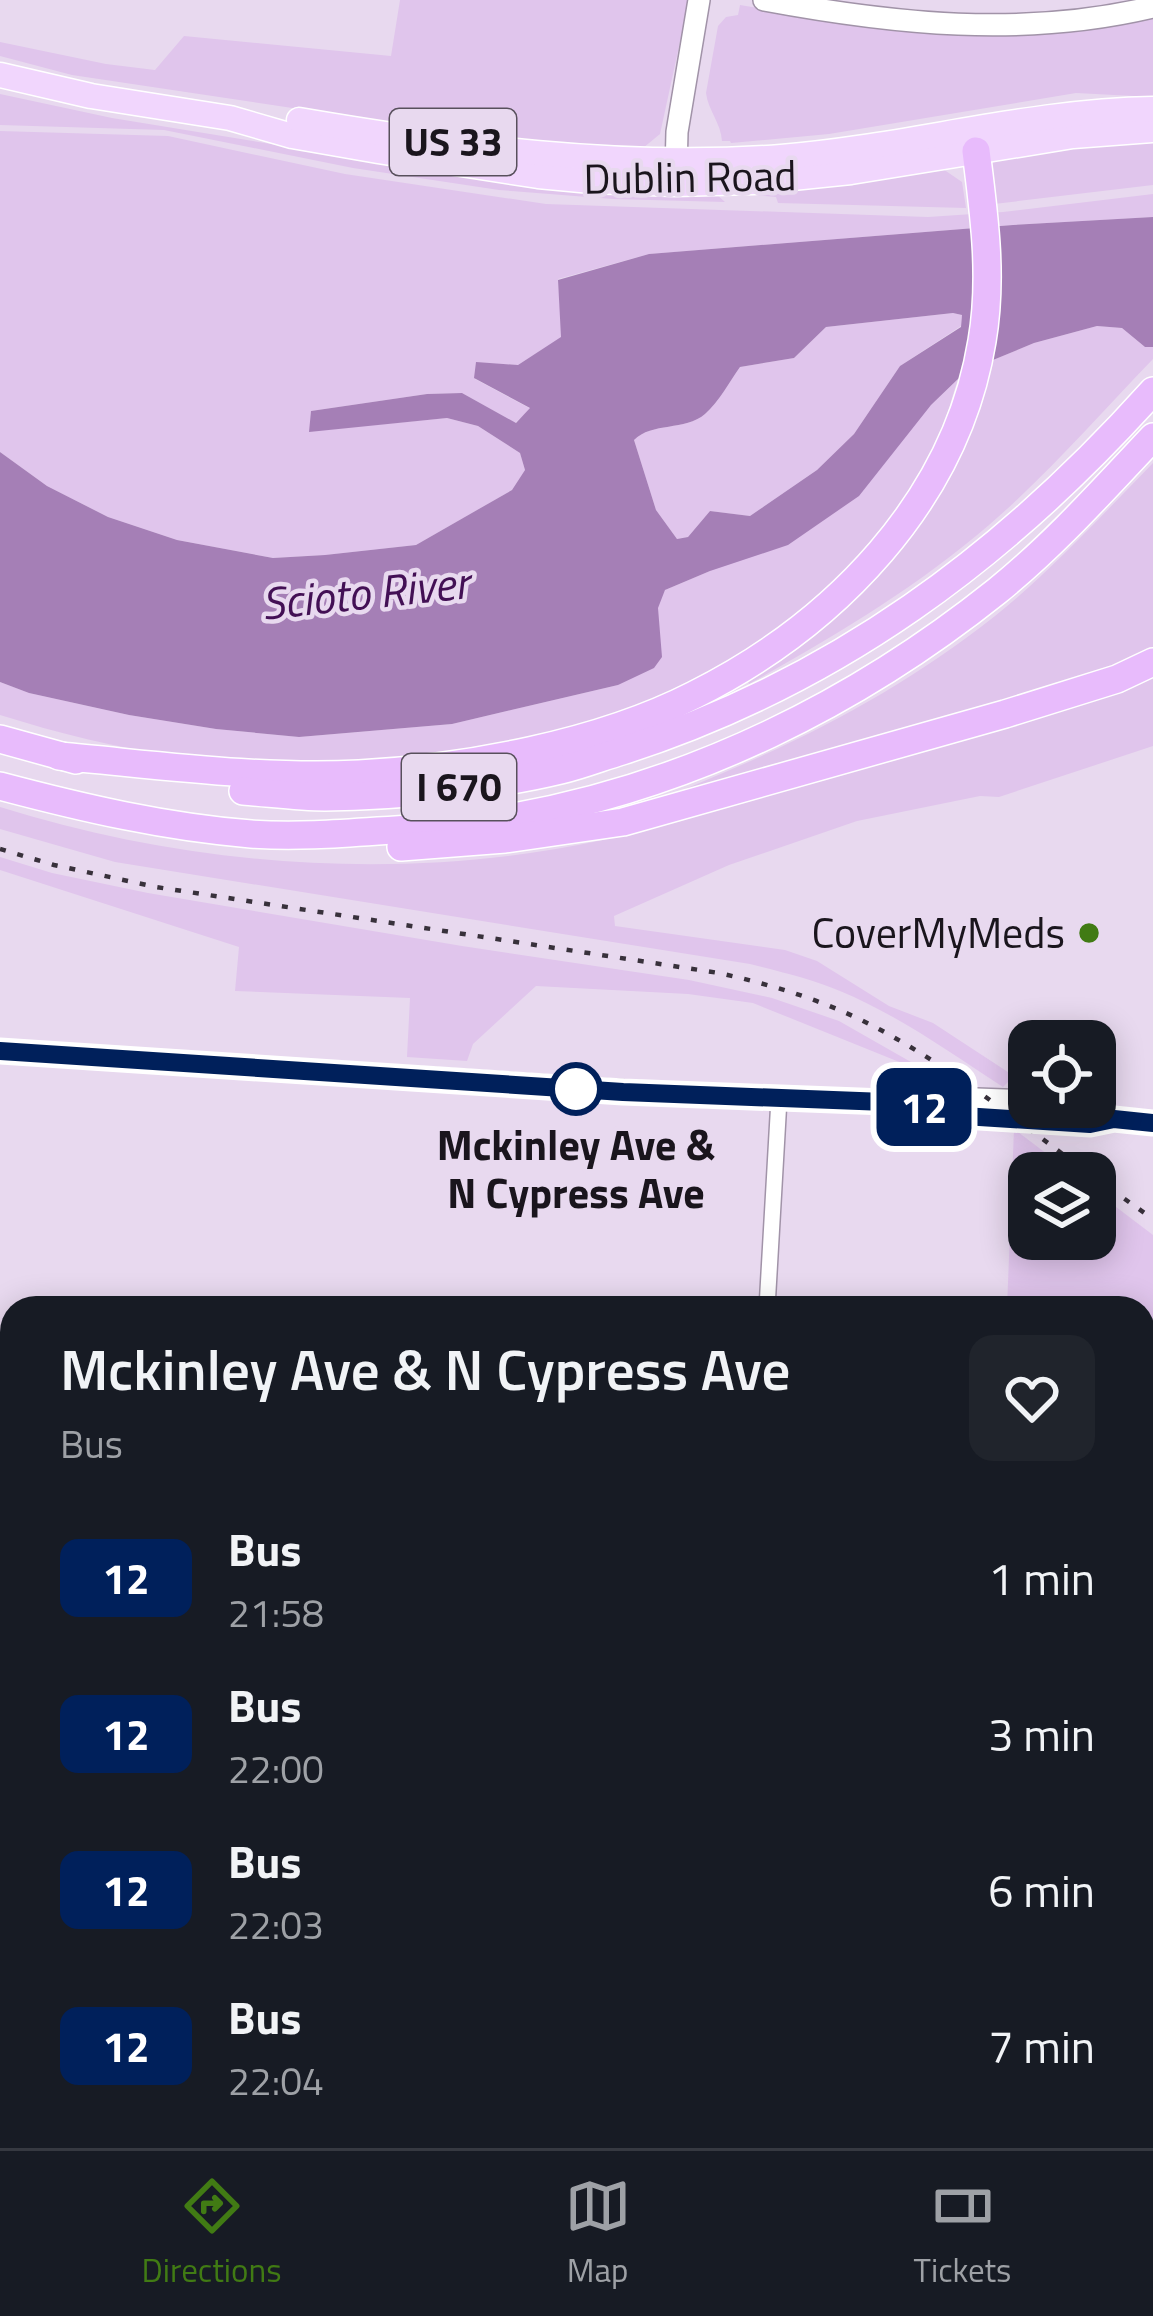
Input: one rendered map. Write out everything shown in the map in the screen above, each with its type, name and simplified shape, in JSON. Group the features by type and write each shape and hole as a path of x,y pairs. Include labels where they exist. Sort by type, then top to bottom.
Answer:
{"highway":[{"path":"59,756 262,775 357,774 503,757 606,729 692,697 788,639 893,539 948,451 970,394 982,341 987,266 976,151"},
{"name":"I 670","path":"0,739 147,776 323,797 448,789 560,770 685,730 773,692 900,617 960,575 1038,507 1148,397"},
{"name":"I 670","path":"0,786 162,823 302,836 462,825 569,806 624,790 716,758 802,720 927,642 998,590 1058,536 1153,437"},
{"path":"302,836 393,848 439,846 622,822 1005,714 1117,680 1153,662"}],"main road":[{"path":"676,172 677,132 700,0"},
{"path":"764,0 899,22 965,26 1084,20 1153,8"},
{"name":"Dublin Road","path":"0,75 92,96 230,118 314,140 538,176 676,172 1080,112 1153,109"},
{"name":"Dublin Road","path":"676,172 754,182 1153,126"},
{"path":"0,1051 779,1100 1008,1100"},
{"path":"911,1103 948,1115 1008,1119"},
{"path":"1116,1119 1153,1123"}],"street":[{"path":"767,1296 779,1100"}],"shaded area":[{"path":"400,0 687,0 660,134 643,148 543,144 72,75 0,56 0,42 155,70 184,36 391,56"},
{"path":"740,5 884,29 987,36 1098,27 1153,17 1153,97 1076,93 829,134 722,141 706,93 718,26 726,17 738,15"},
{"path":"0,94 112,118 461,175 715,193 725,202 499,190 353,168 164,130 0,125"},
{"path":"0,131 168,136 345,174 546,204 928,217 1153,194 1153,217 649,254 558,279 562,337 518,365 476,363 475,379 531,409 515,423 462,393 311,411 310,431 447,418 478,426 520,453 525,470 512,490 416,545 273,558 177,540 108,517 47,486 0,452"},
{"path":"1153,142 1153,185 994,204 990,164 998,159"},
{"path":"943,169 962,182 966,208 778,203 776,197 729,193 873,181"},
{"path":"962,315 961,326 900,366 854,434 817,470 750,516 710,511 688,537 677,539 656,510 634,440 641,434 697,419 715,404 740,367 794,358 826,327"},
{"path":"1097,326 1122,328 1145,347 1153,347 1153,359 1032,485 961,548 873,610 749,684 747,679 890,560 911,535 942,487 981,403 993,360"},
{"path":"958,379 926,469 855,563 777,630 688,683 591,722 488,747 383,761 279,764 132,749 0,715 0,682 129,715 299,737 452,724 618,685 665,590 710,571 931,405"},
{"path":"1153,463 1153,652 1093,676 687,795 685,789 846,714 958,644 1037,580"},
{"path":"1153,678 1153,746 999,797 980,796 857,821 729,865 614,916 615,926 785,950 817,961 889,1006 933,1023 1008,1072 1003,1087 883,1011 829,987 750,964 115,862 0,829 0,807 147,844 299,862 376,864 528,853 614,837 1081,705"},
{"path":"0,857 148,893 689,980 772,998 839,1021 939,1078 753,1003 688,994 536,986 473,1044 467,1061 407,1057 410,998 235,991 239,947 0,870"},
{"path":"1014,1129 1044,1152 1013,1152"},
{"path":"1116,1207 1153,1235 1153,1296 1007,1296 1009,1260 1116,1260"}],"water":[{"name":"Scioto River","path":"1153,217 1153,347 1145,347 1122,328 1097,326 1034,343 958,379 931,405 859,496 788,545 665,590 658,608 662,657 654,668 618,685 452,724 299,737 129,715 0,682 0,452 47,486 108,517 177,540 273,558 416,545 512,490 525,470 520,453 478,426 447,418 309,432 311,411 462,393 516,423 530,408 474,378 476,362 518,365 561,337 558,280 649,254","holes":["962,315 961,327 900,366 854,434 817,470 750,516 710,511 688,537 677,539 656,510 634,440 705,414 740,367 794,358 826,327"]}],"railway":[{"path":"0,849 156,887 719,973 779,989 838,1009 903,1043 1060,1152"},
{"path":"1116,1193 1153,1219"}],"bus line":[{"name":"12","path":"0,1051 623,1092 911,1103 948,1115 1090,1124 1114,1119 1153,1123"}],"place":[{"name":"CoverMyMeds","path":"1089,933"},
{"name":"Mckinley Ave & N Cypress Ave","path":"576,1089"}]}
